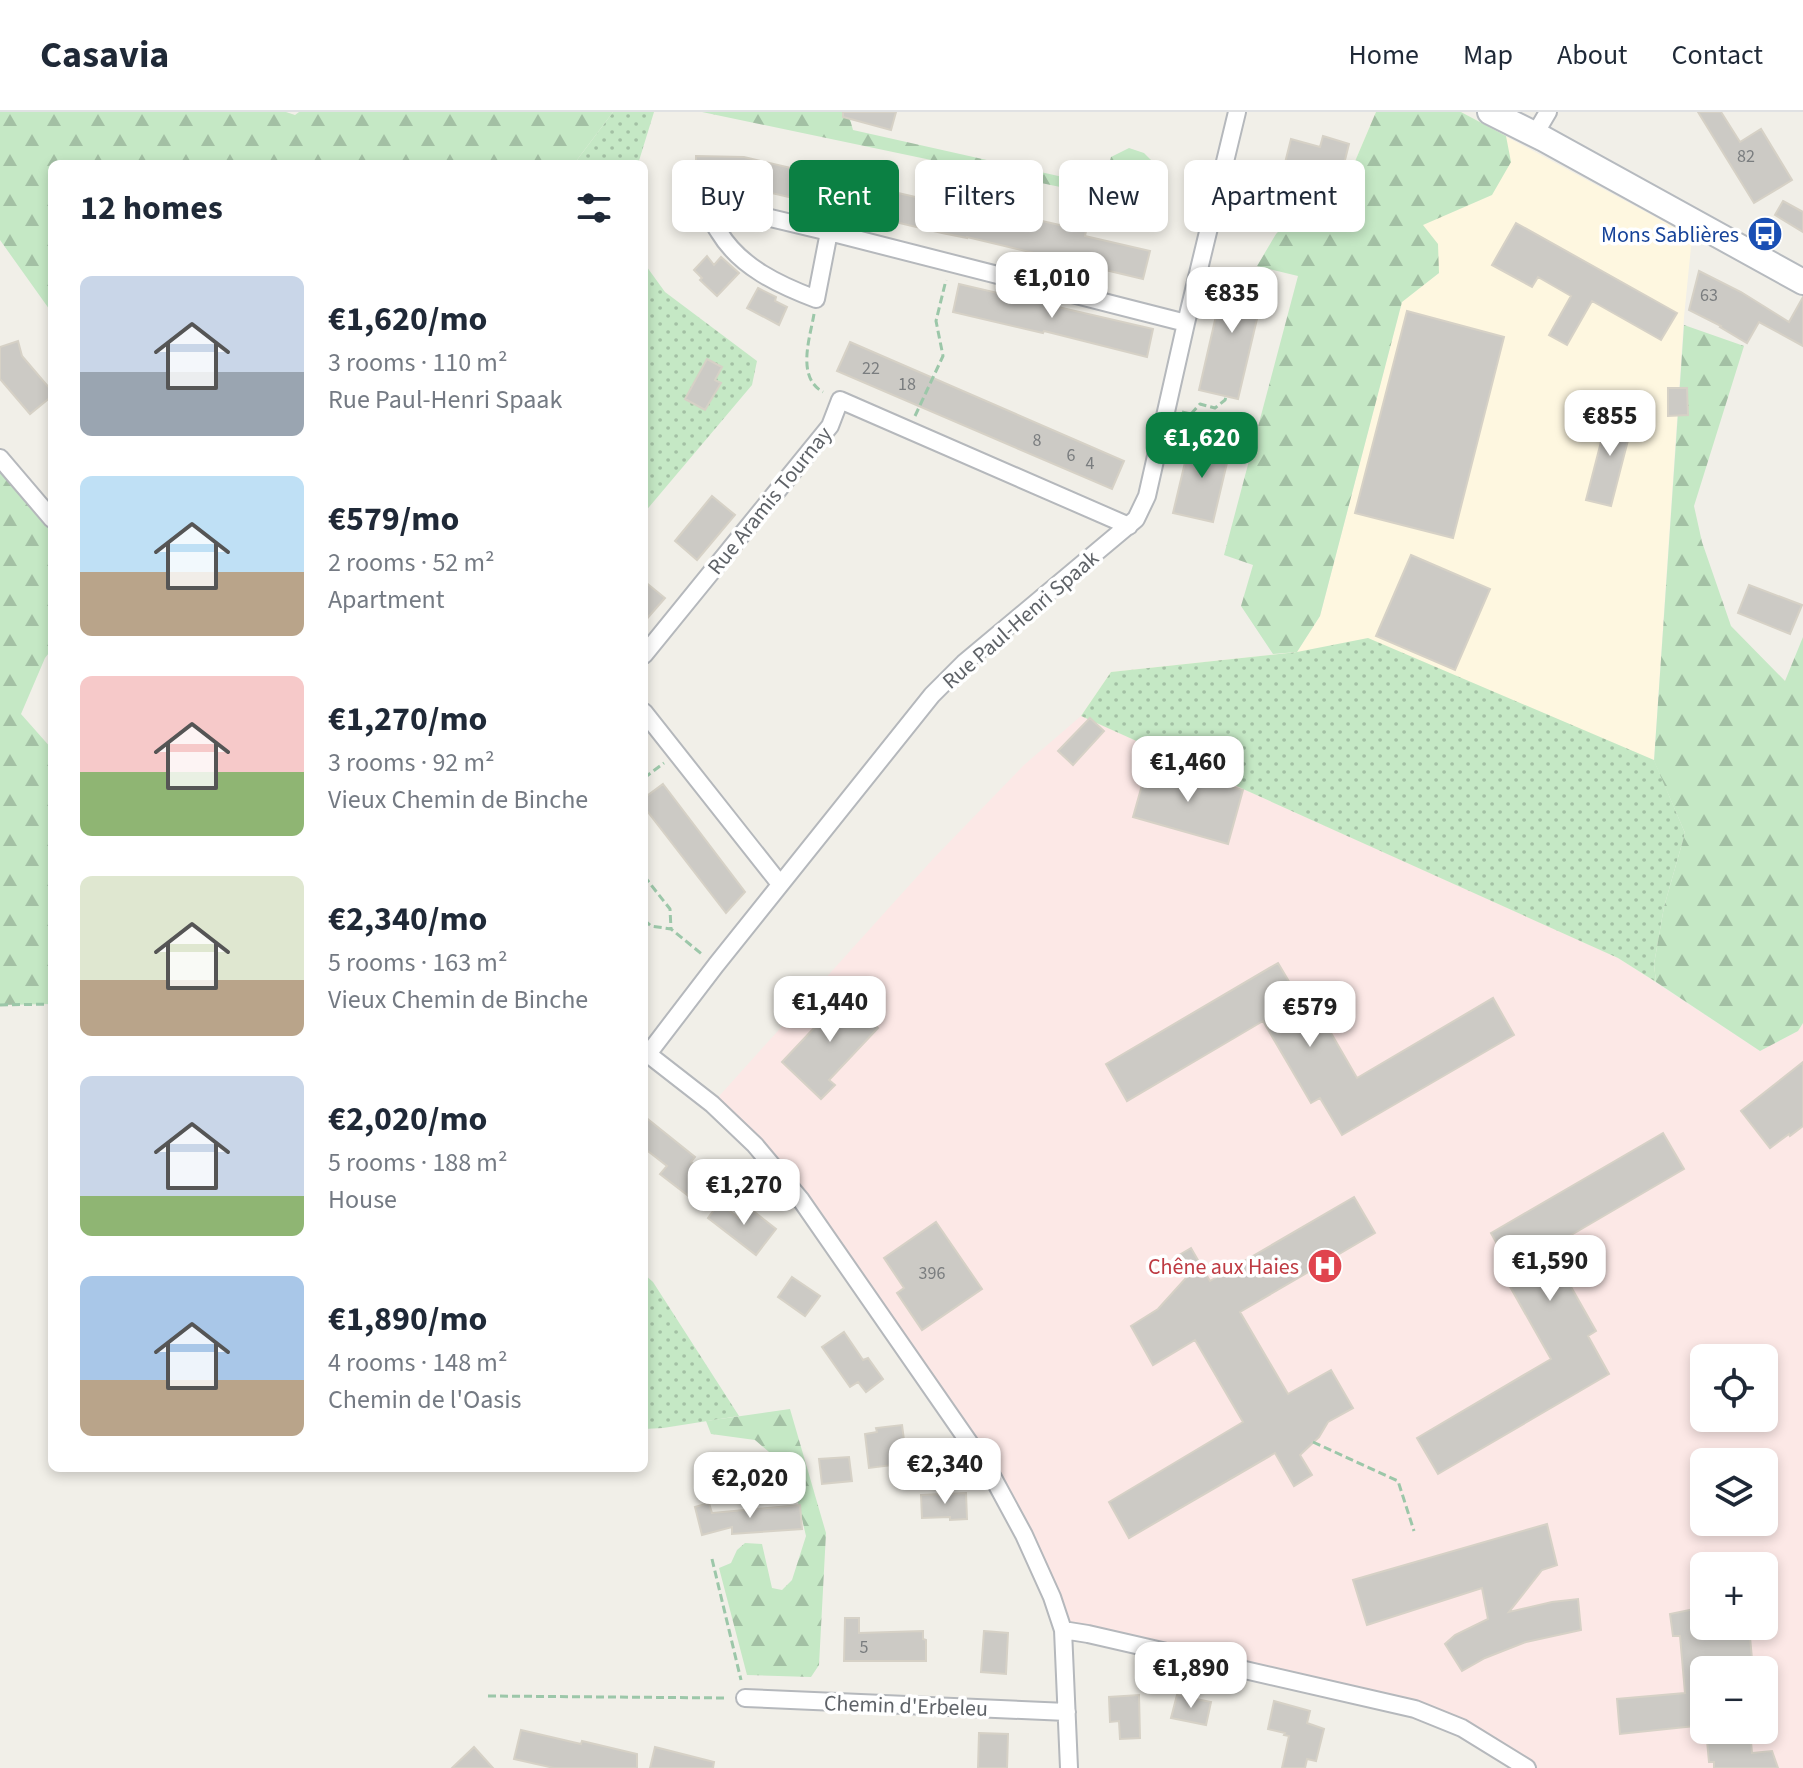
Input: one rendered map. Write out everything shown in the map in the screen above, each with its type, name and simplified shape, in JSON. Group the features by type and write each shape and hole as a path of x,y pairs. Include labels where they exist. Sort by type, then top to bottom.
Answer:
{"main road":[{"path":"1490,112 1803,282"}],"street":[{"name":"Rue Paul-Henri Spaak","path":"648,1050 932,695 964,663 1136,519 1147,496 1237,112"},
{"path":"1535,134 1548,112"},
{"path":"789,222 707,203 718,232 736,253 785,287 816,299 829,232 1186,323"},
{"name":"Rue Aramis Tournay","path":"648,650 830,426 840,400 1129,526"},
{"path":"0,458 48,514"},
{"path":"648,717 780,884"},
{"path":"648,1055 712,1104 755,1145 820,1226 991,1474 1024,1535 1063,1630 1069,1768"},
{"path":"1063,1630 1415,1709 1462,1728 1527,1768"},
{"name":"Chemin d'Erbeleu","path":"745,1698 1067,1712"}],"path":[{"path":"908,430 943,356 936,321 950,263"},
{"path":"816,299 806,364 816,388 840,400"},
{"path":"1191,414 1200,404 1215,408 1226,397"},
{"path":"1167,409 1191,414"},
{"path":"1191,414 1194,425 1211,430 1209,442"},
{"path":"648,775 677,753"},
{"path":"648,881 670,909 671,929"},
{"path":"648,923 671,929 716,965"},
{"path":"0,1005 48,1004"},
{"path":"1313,1442 1398,1481 1414,1531"},
{"path":"488,1696 745,1698 712,1559"}],"shaded area":[{"path":"1376,112 1461,112 1692,237 1654,760 1656,982 1618,958 1081,716 1111,672 1297,652 1320,616 1402,301 1439,273 1365,181 1365,160 1356,160"},
{"name":"Chêne aux Haies","path":"1081,716 1618,958 1760,1051 1798,1031 1803,1023 1803,1768 1527,1768 1462,1728 1063,1630 1024,1535 829,1238 712,1104 933,859 1024,765"}],"green space":[{"path":"0,112 286,112 295,115 299,112 613,112 577,160 48,160 48,307 0,240"},
{"path":"613,112 654,112 639,160 577,160"},
{"path":"702,112 848,112 853,130 987,160 931,160"},
{"path":"1376,112 1461,112 1506,136 1511,162 1492,195 1423,225 1438,244 1439,273 1402,302 1320,616 1297,652 1273,654 1241,606 1253,565 1224,555 1298,276 1257,266 1278,232 1365,232 1365,160 1356,160"},
{"path":"1129,148 1144,153 1151,160 1110,160"},
{"path":"1043,173 1059,176 1059,187 1043,183"},
{"path":"648,269 665,292 757,361 752,385 648,508"},
{"path":"1684,325 1744,346 1694,506 1702,542 1731,626 1785,681 1803,637 1803,1023 1798,1031 1760,1051 1656,982 1654,964 1664,907 1685,833 1654,761"},
{"path":"0,458 48,514 48,654 21,714 48,744 48,1004 0,1005"},
{"path":"1368,638 1654,760 1685,833 1664,907 1654,964 1656,982 1618,958 1081,716 1111,672 1297,652"},
{"path":"648,1278 739,1416 648,1429"},
{"path":"790,1409 826,1533 819,1665 811,1677 747,1675 719,1568 731,1563 737,1550 745,1543 762,1544 772,1588 782,1590 792,1580 806,1536 797,1498 783,1480 775,1457 755,1440 711,1434 706,1421"}],"building":[{"path":"843,112 896,112 891,130 843,117"},
{"path":"1698,112 1721,112 1740,142 1761,129 1792,180 1754,203"},
{"path":"1323,136 1349,144 1345,160 1286,160 1291,139 1320,147"},
{"path":"696,156 757,160 696,160"},
{"path":"773,164 789,168 789,197 773,193"},
{"path":"899,193 915,197 915,227 899,223"},
{"path":"1783,201 1803,212 1803,232 1775,215"},
{"path":"1043,221 1059,225 1059,232 1086,232 1085,236 1150,251 1143,279 938,232 1043,232"},
{"path":"1516,223 1677,313 1661,340 1592,301 1567,345 1549,335 1571,296 1538,277 1532,287 1492,265"},
{"path":"707,256 714,265 721,257 739,273 717,296 694,270"},
{"path":"1699,271 1741,292 1789,322 1803,297 1803,346 1759,322 1747,343 1689,310"},
{"path":"1226,272 1266,281 1238,399 1199,390"},
{"path":"959,284 1153,329 1147,357 953,312"},
{"path":"758,288 787,307 779,325 747,308"},
{"path":"1407,311 1504,337 1453,538 1355,513"},
{"path":"18,341 22,356 48,386 48,399 30,414 0,379 0,347"},
{"path":"850,342 1124,461 1112,489 837,371"},
{"path":"707,359 722,367 715,380 721,383 705,410 685,399"},
{"path":"1668,388 1687,388 1688,415 1668,416"},
{"path":"1609,411 1634,417 1611,506 1586,500"},
{"path":"1191,437 1231,446 1213,522 1173,513"},
{"path":"712,496 735,515 697,560 675,541"},
{"path":"1411,555 1490,589 1455,670 1376,636"},
{"path":"648,584 665,598 648,617"},
{"path":"1749,585 1802,605 1790,634 1738,613"},
{"path":"1090,718 1104,731 1073,765 1058,751"},
{"path":"1148,764 1243,790 1228,844 1133,817"},
{"path":"663,784 745,892 726,913 648,812 648,795"},
{"path":"1278,963 1300,1000 1309,995 1357,1078 1493,998 1514,1035 1342,1135 1320,1098 1311,1103 1263,1021 1127,1101 1106,1064"},
{"path":"837,989 878,1028 829,1080 835,1085 821,1099 782,1062 830,1011 823,1004"},
{"path":"1803,1062 1803,1126 1770,1148 1741,1111"},
{"path":"648,1119 695,1157 691,1162 716,1182 699,1204 660,1174 667,1166 648,1151"},
{"path":"1663,1133 1684,1169 1549,1248 1596,1331 1588,1336 1609,1374 1438,1474 1417,1438 1551,1359 1504,1276 1512,1271 1491,1233"},
{"path":"1354,1197 1375,1233 1240,1312 1288,1394 1331,1370 1353,1408 1328,1422 1319,1437 1300,1455 1312,1475 1294,1486 1275,1453 1129,1538 1109,1502 1243,1422 1195,1340 1153,1365 1131,1326 1158,1309 1186,1278 1174,1258 1191,1248 1210,1281"},
{"path":"719,1203 739,1218 748,1207 776,1229 756,1255 708,1218"},
{"path":"936,1222 982,1289 922,1330 897,1293 904,1288 884,1258"},
{"path":"792,1277 820,1296 805,1316 778,1297"},
{"path":"844,1332 863,1360 868,1358 883,1379 866,1392 858,1382 850,1387 822,1347"},
{"path":"902,1425 904,1440 898,1441 901,1464 869,1468 865,1434 877,1432 876,1428"},
{"path":"849,1457 852,1481 822,1484 819,1459"},
{"path":"966,1493 967,1519 922,1518 921,1495"},
{"path":"709,1503 712,1513 800,1505 802,1529 732,1534 732,1527 702,1535 695,1507"},
{"path":"1547,1524 1557,1565 1542,1570 1509,1612 1578,1599 1581,1630 1526,1642 1462,1671 1445,1644 1455,1635 1488,1619 1482,1588 1367,1625 1353,1580"},
{"path":"1690,1610 1690,1640 1750,1640 1752,1656 1690,1656 1690,1726 1620,1734 1617,1699 1685,1693 1680,1636 1673,1636 1670,1614"},
{"path":"845,1618 859,1618 859,1633 923,1631 926,1661 844,1661"},
{"path":"984,1631 1008,1633 1006,1674 981,1672"},
{"path":"1139,1695 1140,1738 1120,1739 1119,1721 1110,1722 1109,1697"},
{"path":"1177,1695 1211,1702 1206,1725 1171,1718"},
{"path":"1274,1701 1310,1711 1307,1723 1324,1729 1316,1761 1307,1759 1305,1768 1282,1768 1289,1736 1268,1729"},
{"path":"521,1730 637,1754 637,1768 554,1768 514,1759"},
{"path":"979,1733 1008,1734 1007,1768 978,1768"},
{"path":"1707,1744 1751,1744 1752,1753 1772,1751 1778,1768 1714,1768 1714,1762 1709,1762"},
{"path":"474,1747 493,1768 452,1768"},
{"path":"655,1747 714,1762 713,1768 650,1768"}],"place":[{"name":"Mons Sablières","path":"1765,234"},
{"name":"Chêne aux Haies","path":"1325,1266"}]}
